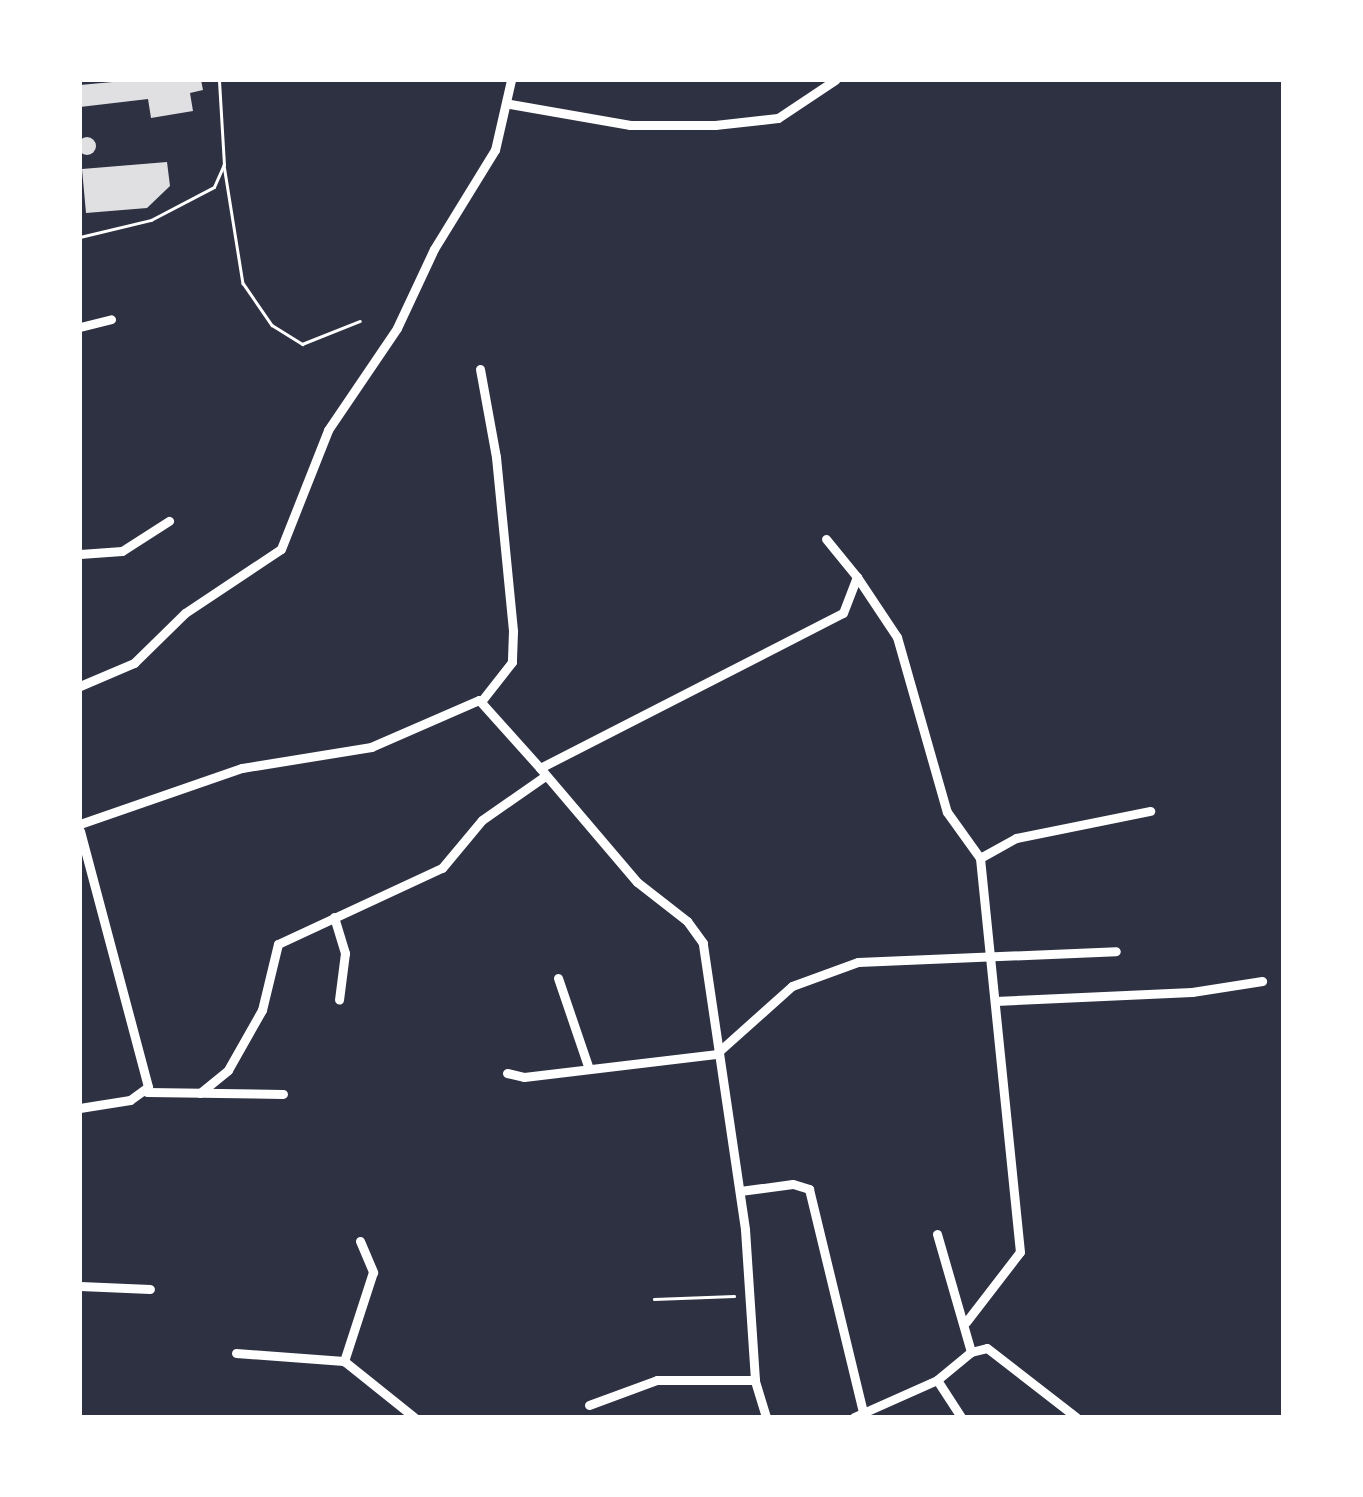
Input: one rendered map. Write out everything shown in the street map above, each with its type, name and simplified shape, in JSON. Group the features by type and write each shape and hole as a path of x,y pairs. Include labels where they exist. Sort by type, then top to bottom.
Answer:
{"street":[{"path":"80,686 134,662 185,614 281,549 328,430 397,328 434,250 480,180 510,104 511,80"},
{"path":"510,104 630,125 730,124 790,114 834,80"},
{"path":"80,327 111,319"},
{"path":"146,1092 124,981 80,827 242,768 371,746 483,699 512,662 513,632 480,368"},
{"path":"80,554 122,551 169,521"},
{"path":"826,540 858,576 896,638 947,812 980,858 986,959 994,1000 1020,1258 966,1322"},
{"path":"200,1093 228,1070 262,1010 278,944 442,868 482,820 542,772 843,613 858,576"},
{"path":"483,699 637,882 695,930 706,954 716,1054 740,1191 755,1380 766,1417"},
{"path":"980,858 1016,838 1150,810"},
{"path":"334,917 345,953 339,1000"},
{"path":"507,1073 520,1078 588,1066 716,1054 792,986 820,972 858,962 1116,951"},
{"path":"558,978 588,1066"},
{"path":"994,1000 1192,992 1262,981"},
{"path":"80,1108 146,1092 283,1094"},
{"path":"740,1191 793,1184 809,1189 858,1415 937,1380 971,1352 996,1352 1076,1417"},
{"path":"936,1234 966,1322 971,1352"},
{"path":"344,1360 373,1272 360,1241"},
{"path":"80,1286 150,1289"},
{"path":"236,1353 344,1360 414,1417"},
{"path":"589,1405 657,1380 755,1380"},
{"path":"937,1380 960,1417"}],"path":[{"path":"220,80 224,165 244,283 272,325 302,344 360,320"},
{"path":"80,237 151,220 192,201 214,188 224,165"},
{"path":"654,1299 746,1296"}],"building":[{"path":"201,80 203,90 190,93 193,111 151,118 148,99 80,107 80,85"},
{"path":"87,137 96,146 87,155 78,146"},
{"path":"167,162 170,186 147,208 86,213 82,169"}]}
